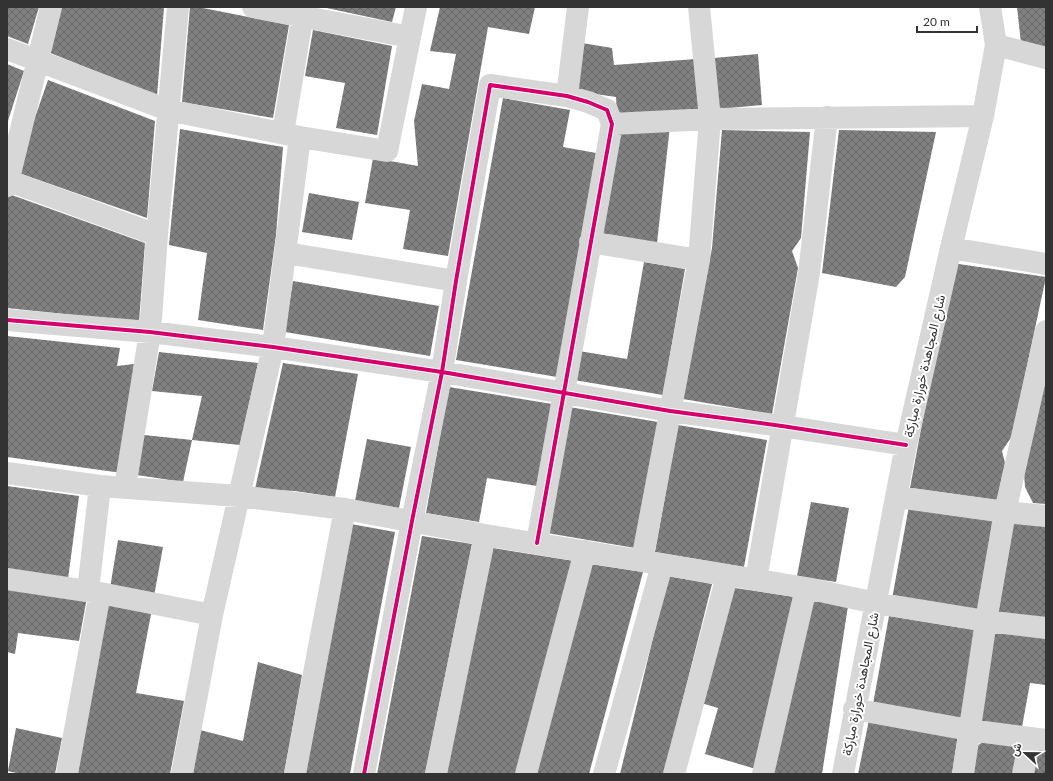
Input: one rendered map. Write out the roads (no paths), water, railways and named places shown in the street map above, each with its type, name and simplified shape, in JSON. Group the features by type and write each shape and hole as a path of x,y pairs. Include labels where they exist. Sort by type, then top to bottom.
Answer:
{"street":[{"path":"51,7 8,183 157,235"},
{"path":"126,488 150,332 157,235 178,7"},
{"path":"253,7 303,12 410,37"},
{"path":"7,49 168,110 291,135 387,151 416,7"},
{"path":"567,96 578,7"},
{"path":"604,774 652,563 670,411 699,260 710,119 699,7"},
{"name":"شارع المجاهدة خورارة مباركة","path":"843,774 854,709 897,497 906,445 983,116 996,45 990,7"},
{"path":"182,774 212,615 273,347 286,253 291,135 303,12"},
{"path":"996,45 1046,58"},
{"path":"364,774 442,372 456,281 490,85 567,96 588,102 607,110 612,124 537,543"},
{"path":"612,124 710,119 983,116"},
{"path":"756,580 809,272 827,117"},
{"path":"590,242 699,260"},
{"path":"951,248 1046,264"},
{"path":"286,253 456,281"},
{"path":"7,320 150,332 273,347 442,372 563,394 670,411 906,445"},
{"path":"963,774 986,621 1005,512 1046,331"},
{"path":"7,473 100,486 239,496 345,509 485,535 806,588 876,603 986,621 1046,628"},
{"path":"67,774 94,592 100,486"},
{"path":"897,497 1005,512 1046,516"},
{"path":"295,774 345,509"},
{"path":"436,774 485,535"},
{"path":"526,774 585,551"},
{"path":"674,774 727,576"},
{"path":"7,579 94,592 212,615"},
{"path":"763,774 806,588"},
{"path":"854,709 969,730 1038,739 1023,774"}]}
